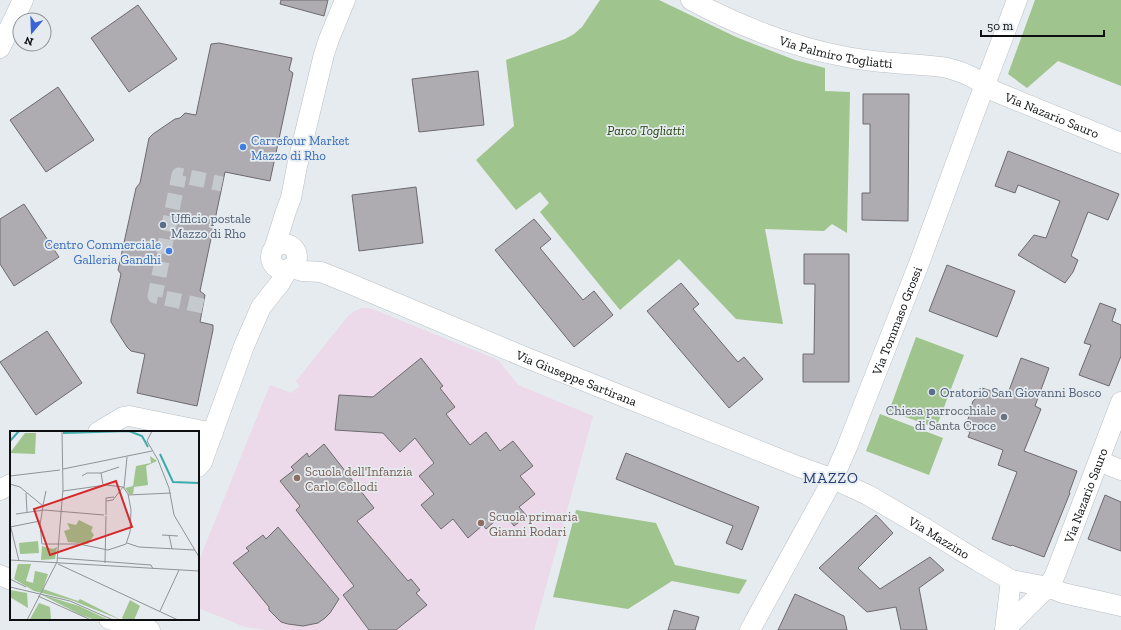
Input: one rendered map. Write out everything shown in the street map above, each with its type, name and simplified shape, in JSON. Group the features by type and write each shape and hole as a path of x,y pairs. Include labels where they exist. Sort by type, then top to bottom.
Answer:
{"street":[{"path":"0,48 23,0"},
{"path":"261,307 265,279 291,198 297,166 324,54 345,0"},
{"name":"Via Palmiro Togliatti","path":"691,0 727,18 811,49 873,62 950,68 985,84"},
{"name":"Via Tommaso Grossi","path":"750,630 832,479 850,441 920,261 985,84 1018,0"},
{"name":"Via Nazario Sauro","path":"985,84 994,91 1121,143"},
{"path":"199,466 202,462 213,433 244,346 261,307 280,283 292,259 293,213 291,198"},
{"path":"273,253 284,243 288,244 292,246 292,259"},
{"name":"Via Giuseppe Sartirana","path":"292,259 527,358 832,479"},
{"name":"Via Nazario Sauro","path":"1005,630 1048,587 1055,575 1098,461 1115,434 1121,402"},
{"path":"100,431 123,417 129,416 213,433"},
{"path":"1098,461 1121,470"},
{"name":"Via Mazzino","path":"832,479 868,495 1011,580 1048,587 1063,593 1121,606"},
{"path":"0,490 10,485"},
{"path":"0,574 10,579"},
{"path":"1005,630 1011,580"},
{"path":"113,620 150,630"}],"shaded area":[{"path":"362,308 375,310 498,360 518,385 593,416 534,630 267,630 245,627 199,608 199,561 270,385 291,393 300,386 296,381 348,316"}],"green space":[{"name":"Parco Togliatti","path":"600,0 659,0 736,37 795,60 825,68 825,91 850,92 847,233 832,224 824,231 765,229 783,324 736,319 679,259 620,310 540,212 549,203 540,192 516,210 476,160 514,126 506,60 565,39 574,34 582,27"},
{"path":"1035,0 1121,0 1121,86 1058,61 1027,88 1008,74"},
{"path":"916,337 964,355 936,428 889,411"},
{"path":"880,414 943,438 929,475 866,451"},
{"path":"576,510 656,523 675,565 747,580 739,594 672,581 628,609 553,597"}],"building":[{"path":"281,0 328,0 324,16 280,4"},
{"path":"138,5 177,59 129,92 91,38"},
{"path":"219,43 292,58 289,70 293,73 270,181 225,172 200,291 205,295 200,322 213,325 213,330 197,406 137,393 145,354 131,351 127,347 111,322 111,319 121,274 118,270 136,188 140,183 149,138 175,119 180,118 185,113 196,115 211,44"},
{"path":"478,71 484,125 419,132 412,79"},
{"path":"58,87 94,140 46,172 10,120"},
{"path":"863,94 909,94 908,221 862,220 862,193 870,193 870,124 863,124"},
{"path":"1008,151 1119,194 1108,220 1088,212 1071,256 1078,260 1073,272 1065,283 1018,255 1034,235 1046,238 1060,201 1018,185 1015,193 995,186"},
{"path":"416,187 423,243 359,251 352,195"},
{"path":"24,204 59,257 14,286 0,264 0,219"},
{"path":"534,219 551,239 540,248 583,300 594,291 613,315 574,347 495,250"},
{"path":"804,254 849,254 849,382 803,382 803,354 814,354 815,284 804,284"},
{"path":"947,265 1015,291 997,337 929,311"},
{"path":"681,283 699,304 693,309 738,362 744,357 763,379 729,408 647,311"},
{"path":"1100,303 1116,309 1112,321 1121,325 1121,356 1109,386 1079,375 1091,345 1084,343"},
{"path":"47,331 82,383 36,415 0,362"},
{"path":"421,358 443,386 440,388 455,407 446,414 470,445 486,432 500,451 513,441 533,466 520,476 535,494 519,507 527,516 514,526 504,513 486,529 483,525 468,538 453,519 441,529 421,505 434,494 419,476 434,463 415,438 400,452 383,433 335,430 339,395 373,397"},
{"path":"1021,358 1049,368 1035,406 1041,409 1024,451 1077,471 1070,493 1044,557 992,539 1017,472 998,465 1003,450 968,437 970,432 964,429 972,409 973,401 979,396 982,388 1007,396"},
{"path":"324,444 374,508 357,521 408,581 411,579 420,590 416,593 427,605 396,630 369,630 343,595 354,586 296,510 300,506 280,481 294,470 291,467 307,453 309,457"},
{"path":"626,453 759,507 742,550 726,543 733,526 616,479"},
{"path":"1105,495 1121,502 1121,551 1088,539"},
{"path":"876,515 893,533 858,568 880,589 930,557 944,570 919,588 927,630 901,630 896,607 867,612 819,568"},
{"path":"278,527 339,599 330,613 318,623 303,626 281,622 269,610 269,607 233,563 249,551 246,548 263,535 266,539"},
{"path":"795,594 844,616 847,630 778,630"},
{"path":"674,610 699,617 695,630 668,630"}],"tunnel":[{"path":"203,306 155,296 179,175 222,184"}],"place":[{"name":"Carrefour Market Mazzo di Rho","path":"243,147"},
{"name":"Ufficio postale Mazzo di Rho","path":"163,225"},
{"name":"Centro Commerciale Galleria Gandhi","path":"169,251"},
{"name":"Oratorio San Giovanni Bosco","path":"932,392"},
{"name":"Chiesa parrocchiale di Santa Croce","path":"1004,417"},
{"name":"Scuola dell'Infanzia Carlo Collodi","path":"297,478"},
{"name":"Scuola primaria Gianni Rodari","path":"481,523"}],"district":[{"name":"MAZZO","path":"831,478"}]}
